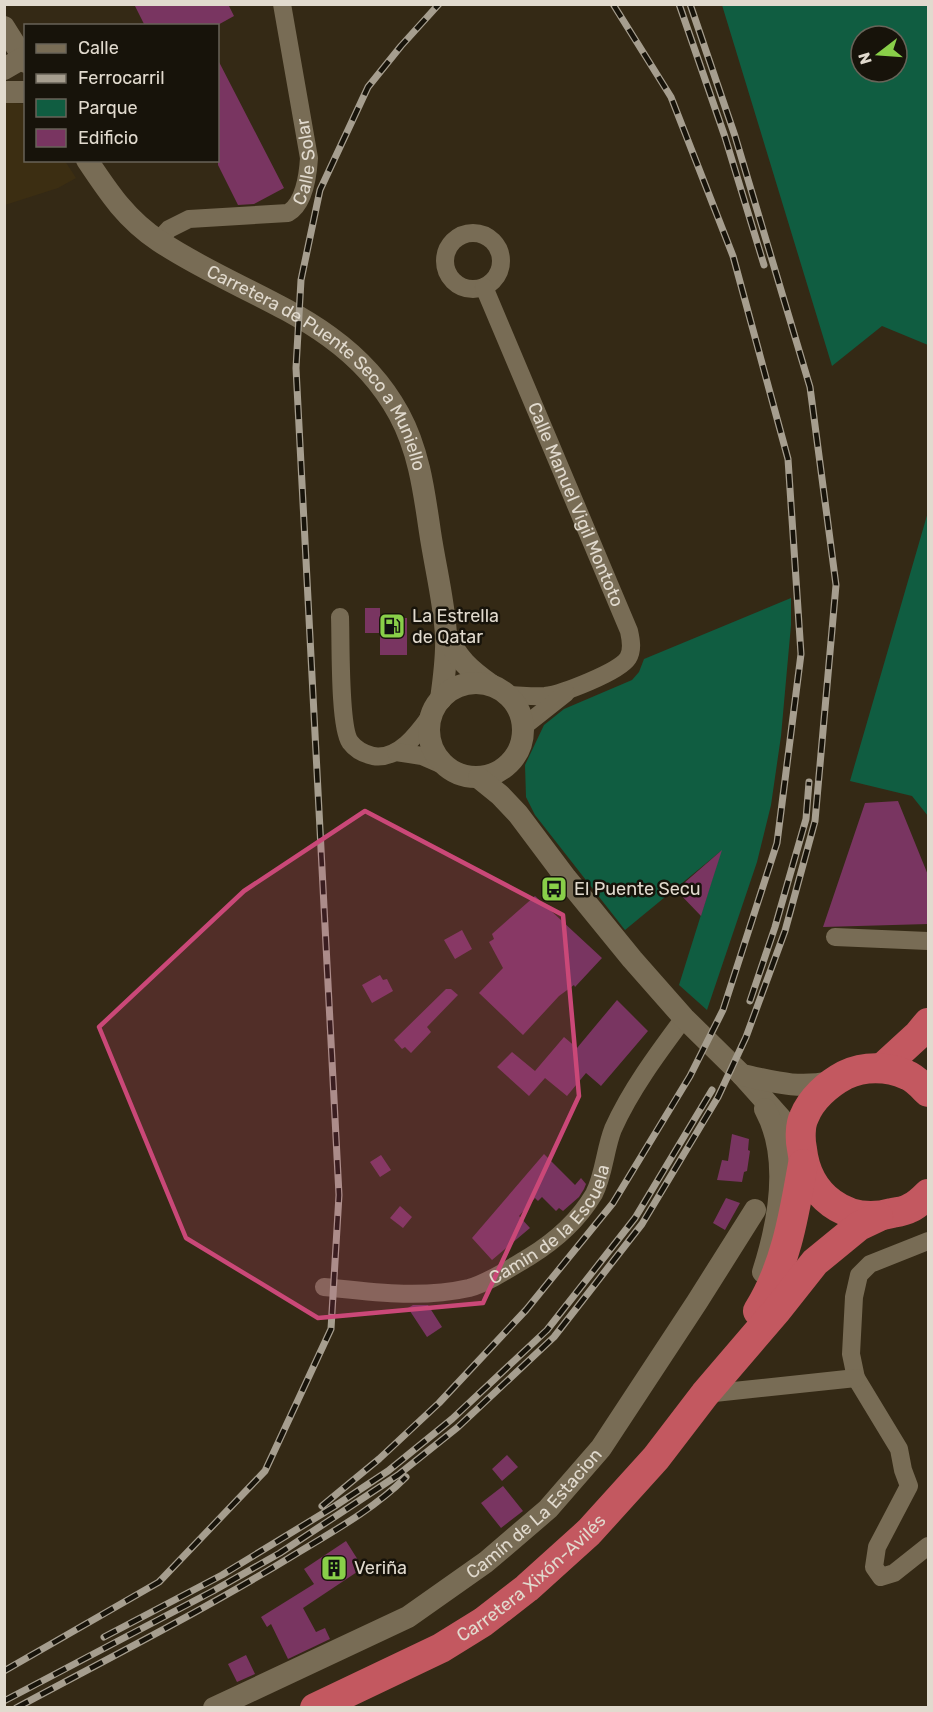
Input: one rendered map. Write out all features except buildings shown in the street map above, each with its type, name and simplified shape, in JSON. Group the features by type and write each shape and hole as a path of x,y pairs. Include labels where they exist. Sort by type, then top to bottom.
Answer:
{"highway":[{"path":"882,1068 928,1023"},
{"path":"831,1082 853,1071 882,1068 908,1075 928,1092"},
{"name":"Carretera Xixón-Avilés","path":"705,1394 777,1277 786,1246 802,1153 803,1117 817,1096 831,1082"},
{"path":"802,1153 812,1183 828,1200 852,1214 878,1217 910,1208 928,1194"},
{"name":"Carretera Xixón-Avilés","path":"315,1707 441,1648 483,1622 527,1588 589,1532 656,1458 705,1394 815,1262 859,1226 878,1217"}],"street":[{"name":"Calle Solar","path":"158,241 169,229 189,219 288,213 295,209 308,175 309,158 282,4"},
{"path":"4,27 18,63"},
{"path":"4,92 24,92"},
{"name":"Carretera de Puente Seco a Muniello","path":"88,162 119,208 158,241 217,275 281,306 331,337 362,364 376,380 399,415 422,476 446,634 445,674 436,707"},
{"name":"Calle Manuel Vigil Montoto","path":"484,287 629,631 632,645 629,657 621,666 569,690 544,696 499,690"},
{"path":"340,617 344,723 350,741 364,754 379,757 396,752 408,743 436,707 455,688 473,683 499,690 519,710 523,727 521,746 513,761 497,773 479,778 461,775 422,756 396,752"},
{"name":"Carretera de Puente Seco a Muniello","path":"446,634 454,653 472,671 499,690"},
{"name":"Calle Manuel Vigil Montoto","path":"523,727 569,690"},
{"path":"436,707 429,733 434,751 445,766"},
{"path":"513,761 518,814"},
{"path":"479,778 518,814 566,878 625,950 684,1018 748,1082 802,1153"},
{"path":"836,938 928,941"},
{"name":"Camin de la Escuela","path":"324,1287 390,1294 470,1287 509,1269 550,1244 573,1223 594,1193 613,1129 647,1067 684,1018"},
{"path":"748,1082 810,1086 831,1082"},
{"path":"745,1332 770,1252 779,1198 780,1162 773,1123 748,1082"},
{"name":"Camín de La Estacion","path":"214,1707 408,1617 486,1562 548,1509 601,1448 755,1209"},
{"path":"928,1241 870,1264 859,1275 854,1297 851,1354 855,1378 899,1449 909,1486 877,1547 874,1567 881,1577 894,1573 928,1546"},
{"path":"705,1394 855,1378"}],"highlighted area":[{"path":"365,811 563,915 579,1096 483,1303 318,1318 186,1238 99,1027 244,891"}],"shaded area":[{"path":"4,102 24,104 24,162 66,162 76,178 58,188 5,205"}],"green space":[{"path":"722,5 928,5 928,345 882,326 832,366"},
{"path":"928,512 928,816 912,796 850,781"},
{"path":"791,598 791,625 781,736 771,805 757,862 707,1010 679,985 721,851 625,930 535,815 526,797 525,765 544,725 564,709 632,680 639,672 644,659"}],"railway":[{"path":"4,1671 159,1582 265,1471 331,1329 339,1195 296,368 301,280 320,190 368,87 439,4"},
{"path":"322,1506 379,1459 439,1403 526,1310 613,1203 690,1076 723,1010 777,843 801,654 788,459 733,256 671,97 613,4"},
{"path":"679,4 725,137 764,265"},
{"path":"4,1701 213,1591 280,1553 398,1475 458,1427 554,1337 642,1224 718,1097 746,1037 785,931 815,821 836,585 810,387 735,136 690,4"},
{"path":"750,1001 775,927 806,819 809,782"},
{"path":"104,1637 222,1575 335,1506 388,1471 452,1419 547,1330 635,1218 712,1090"},
{"path":"16,1708 260,1575 352,1519 394,1489 406,1477"}],"place":[{"name":"La Estrella de Qatar","path":"392,626"},
{"name":"El Puente Secu","path":"554,889"},
{"name":"Veriña","path":"334,1568"}]}
